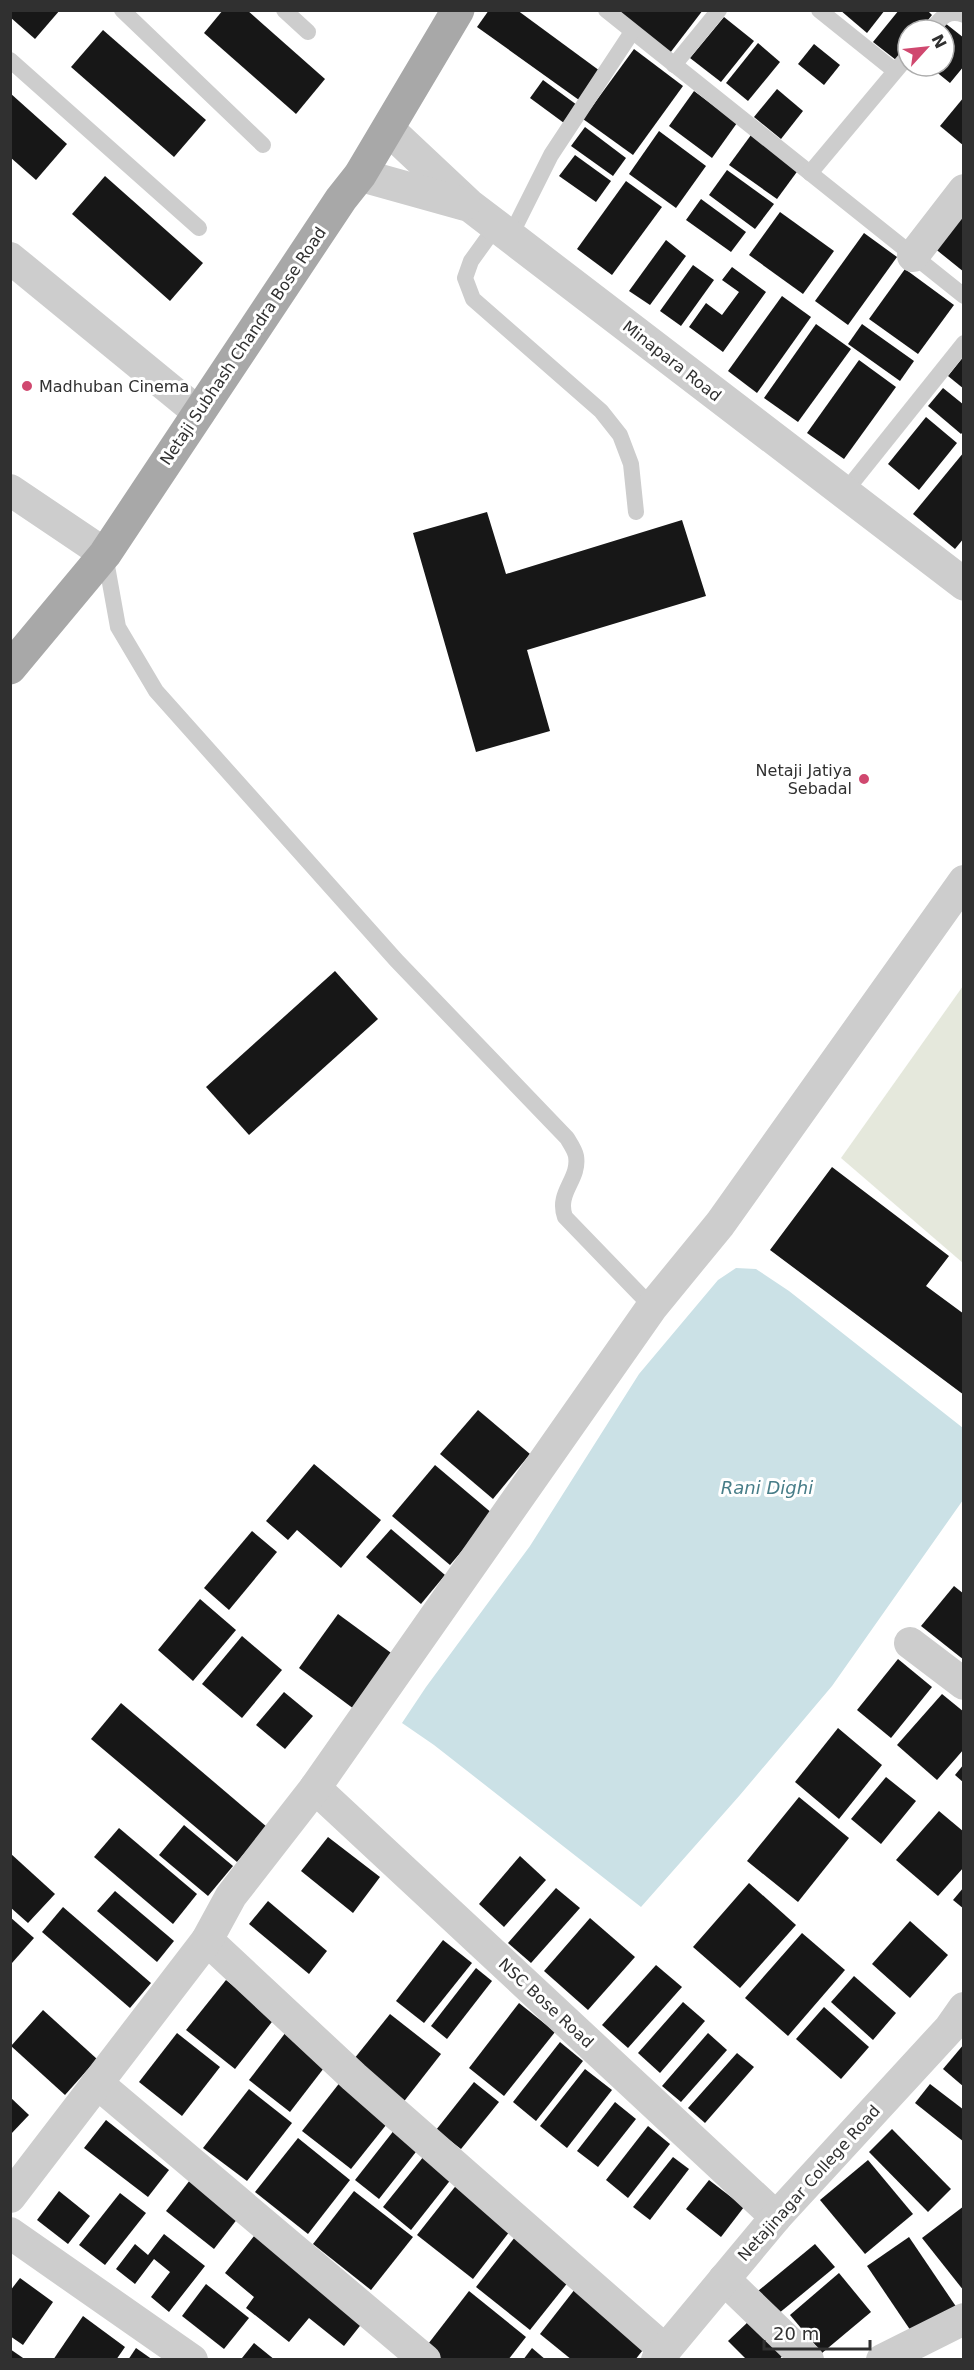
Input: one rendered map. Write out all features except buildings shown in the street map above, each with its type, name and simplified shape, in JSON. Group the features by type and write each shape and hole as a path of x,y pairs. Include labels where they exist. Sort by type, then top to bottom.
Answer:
{"main road":[{"name":"Netaji Subhash Chandra Bose Road","path":"11,667 105,554 341,199 360,175 458,10"}],"street":[{"name":"Minapara Road","path":"388,129 469,205 963,584"},
{"path":"360,175 469,205"},
{"path":"913,255 963,190"},
{"path":"10,258 199,413"},
{"path":"10,490 105,554"},
{"path":"10,2197 207,1940 231,1896 315,1788 651,1307 720,1224 963,881"},
{"path":"910,1643 963,1684"},
{"name":"NSC Bose Road","path":"315,1788 776,2217"},
{"path":"207,1940 354,2077 661,2354"},
{"name":"Netajinagar College Road","path":"661,2354 776,2217 950,2028 963,2008"},
{"path":"97,2083 425,2360"},
{"path":"10,2233 192,2360"},
{"path":"724,2279 808,2360"},
{"path":"882,2360 963,2319"}],"lane":[{"path":"122,10 263,144"},
{"path":"284,10 308,32"},
{"path":"606,10 963,296"},
{"path":"674,64 719,10"},
{"path":"810,173 895,71 819,10"},
{"path":"942,18 954,11 963,15"},
{"path":"632,32 504,231 471,261 465,278 473,299 601,411 620,435 631,464 636,512"},
{"path":"10,60 199,228"},
{"path":"844,493 963,343"},
{"path":"105,554 118,627 156,691 396,960 567,1138 576,1155 574,1176 562,1198 561,1207 565,1217 651,1307"}],"shaded area":[{"path":"963,986 964,1263 841,1158"}],"water":[{"name":"Rani Dighi","path":"736,1268 756,1269 789,1291 963,1428 963,1500 832,1686 641,1907 434,1745 402,1723 530,1546 639,1374 718,1280"}],"place":[{"name":"Madhuban Cinema","path":"27,386"},
{"name":"Netaji Jatiya Sebadal","path":"864,779"}]}
